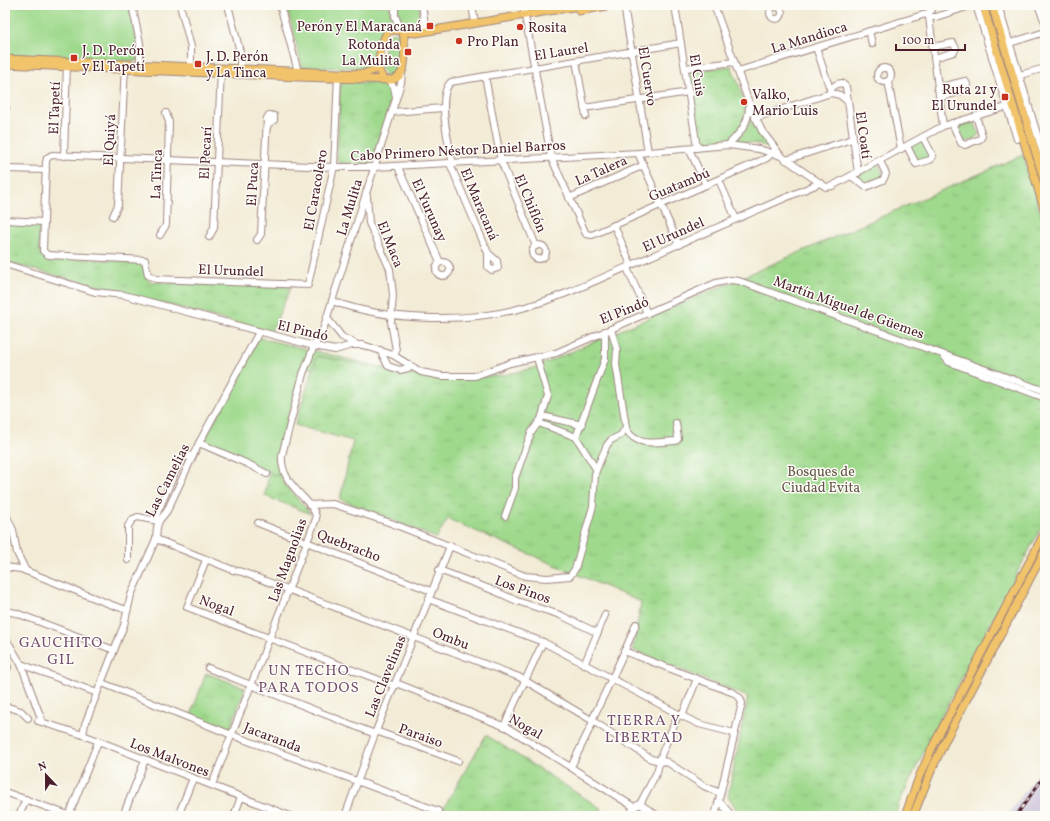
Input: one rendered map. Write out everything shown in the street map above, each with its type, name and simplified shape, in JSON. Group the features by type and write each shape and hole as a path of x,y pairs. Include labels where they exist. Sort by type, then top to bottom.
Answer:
{"main road":[{"path":"404,42 418,36 585,5"},
{"path":"387,80 381,75 379,68 383,39 389,31 426,31 474,23 612,5"},
{"path":"983,5 1045,212"},
{"path":"992,5 1045,184"},
{"path":"5,59 67,64 338,76 387,80 395,79 402,74 404,42 402,32"},
{"path":"5,64 67,64"},
{"path":"338,76 364,74 379,68"},
{"path":"905,816 919,777 934,744 1045,532"},
{"path":"913,816 930,770 1045,550"}],"street":[{"path":"132,5 140,43 140,67"},
{"path":"180,5 191,47 191,70"},
{"path":"228,5 239,48 240,72"},
{"path":"280,5 298,75"},
{"path":"395,5 396,16 402,32"},
{"path":"422,5 426,31"},
{"path":"472,5 474,23"},
{"path":"523,5 552,157 569,198"},
{"name":"El Cuervo","path":"624,5 633,52 648,152"},
{"name":"El Cuis","path":"675,5 697,148"},
{"path":"714,5 749,103 762,131 774,151 820,183"},
{"path":"974,5 1017,139"},
{"name":"La Mandioca","path":"738,71 930,11 936,17 974,5"},
{"path":"998,5 1045,158"},
{"path":"1038,5 1045,22"},
{"path":"930,11 932,47 943,126"},
{"path":"389,31 396,16"},
{"path":"868,31 872,44"},
{"path":"1010,43 1045,32"},
{"name":"El Laurel","path":"443,108 448,86 451,82 681,43"},
{"path":"932,47 953,43 956,48 954,52 934,58"},
{"path":"755,118 830,91 816,47"},
{"path":"576,61 586,116"},
{"path":"685,68 734,62"},
{"name":"El Tapetí","path":"64,156 67,64"},
{"name":"El Quiyá","path":"114,216 118,205 124,67"},
{"path":"1020,75 1045,68"},
{"name":"El Pecarí","path":"210,237 214,228 221,71"},
{"name":"La Mulita","path":"332,301 392,112 402,74"},
{"name":"El Caracolero","path":"308,285 334,167 338,76"},
{"name":"El Chiflón","path":"485,76 501,160 536,246"},
{"path":"387,80 392,85 396,97"},
{"path":"888,81 900,149"},
{"path":"937,88 960,81 965,81 967,84 965,90 939,98"},
{"name":"El Coatí","path":"847,101 840,95 830,91 839,83 844,85 847,101 852,139 858,172"},
{"path":"584,108 689,92"},
{"path":"728,146 742,131 747,122 749,103"},
{"name":"El Urundel","path":"332,301 392,314 445,317 507,311 550,298 629,266 820,183 829,187 943,126 1006,107"},
{"path":"392,112 443,108"},
{"name":"El Maracaná","path":"443,108 451,164 488,253"},
{"name":"La Tinca","path":"160,235 166,225 169,122 166,113"},
{"path":"952,124 962,143 965,145 981,138 976,116"},
{"name":"El Puca","path":"257,240 261,234 267,128"},
{"path":"907,146 916,164 930,160 933,156 923,138"},
{"path":"783,158 852,139"},
{"name":"Cabo Primero Néstor Daniel Barros","path":"46,170 47,158 52,155 374,168 638,153 728,146 774,151"},
{"path":"689,149 706,185"},
{"name":"Guatambú","path":"569,198 584,231 588,235 719,180 767,158 774,151"},
{"path":"638,153 679,245"},
{"path":"851,176 866,188 883,180 886,174 880,160"},
{"name":"La Talera","path":"569,198 644,164"},
{"name":"El Yurunay","path":"398,167 440,262"},
{"path":"5,169 46,170 44,222 5,220"},
{"path":"719,180 736,219"},
{"name":"El Maca","path":"367,189 367,213 369,223 390,270 391,322 396,350 395,355"},
{"name":"El Urundel","path":"44,222 43,249 45,254 48,255 145,260 148,275 153,279 308,285"},
{"path":"614,225 647,313"},
{"name":"El Pindó","path":"5,264 80,288 106,294 124,295 314,346 335,350 358,344 379,349 395,355 417,371 437,376 467,377 485,373 510,363 556,353 716,283 731,280 746,282"},
{"name":"Martín Miguel de Güemes","path":"746,282 1045,391"},
{"name":"Las Magnolias","path":"212,785 271,638 308,542 316,516 287,478 282,460 291,416 314,346 321,335 332,301"},
{"path":"327,318 342,337 358,344"},
{"path":"576,437 582,425 605,359 608,330"},
{"path":"608,330 617,350 616,364 626,421 626,429 632,439 641,442 676,441 678,439 676,423"},
{"name":"Las Camelias","path":"83,735 85,724 124,625 131,595 156,539 156,521 167,511 193,454 259,332"},
{"path":"379,349 388,366 400,370 412,367"},
{"name":"Martín Miguel de Güemes","path":"943,355 949,362 1045,398"},
{"path":"505,516 515,488 515,478 531,433 540,420 548,393 537,358"},
{"path":"540,420 582,425"},
{"path":"540,420 576,437 596,469"},
{"path":"309,505 333,504 391,523 525,576 547,578 570,576 575,569 593,506 596,469 607,445 611,440 621,435 626,429"},
{"path":"199,444 248,464 267,474"},
{"path":"5,512 12,530 17,553 26,571"},
{"path":"128,560 128,526 132,519 138,517 156,521"},
{"name":"Quebracho","path":"258,523 431,591"},
{"name":"Ombu","path":"156,539 206,560 414,637 526,681 593,721 651,759 667,762 712,791 720,793"},
{"name":"Las Clavelinas","path":"345,816 439,570 450,546"},
{"name":"Nogal","path":"206,560 187,607 504,726 637,806 658,816"},
{"path":"5,567 26,571 127,610"},
{"name":"Los Pinos","path":"439,570 517,601 560,615 598,633"},
{"path":"428,599 543,642 680,715 700,724 734,733"},
{"path":"5,611 16,613 114,650"},
{"path":"584,665 605,615"},
{"path":"571,767 636,624"},
{"path":"5,637 21,664 97,693"},
{"path":"504,726 543,642"},
{"path":"624,651 734,693 740,698 742,703 715,816"},
{"name":"Los Malvones","path":"21,664 40,721 83,735 290,816"},
{"name":"Paraiso","path":"208,668 251,686 458,761"},
{"path":"629,816 637,806 657,772 662,753 697,679"},
{"name":"Jacaranda","path":"102,682 232,735 438,810"},
{"path":"5,706 21,711 28,718"},
{"path":"5,792 70,816 98,742"},
{"path":"123,816 145,760"},
{"path":"178,816 193,778"},
{"path":"234,816 241,797"},
{"path":"19,816 26,799"},
{"path":"719,801 732,816"}],"shaded area":[{"path":"1045,763 1045,807 1039,816 1007,816"}],"green space":[{"path":"5,5 129,5 138,45 137,61 5,57"},
{"path":"298,5 389,5 391,15 387,27 381,33 375,64 368,68 302,67 287,7"},
{"path":"397,5 419,5 422,28 406,28 399,21"},
{"path":"393,32 398,33 402,40 399,72 393,77 386,76 381,67 386,38"},
{"path":"731,66 743,97 745,107 745,118 742,127 735,135 724,142 700,144 688,72"},
{"path":"344,82 385,83 390,86 392,90 393,96 372,160 367,164 340,163 337,160 340,85"},
{"path":"751,117 755,126 772,148 771,149 760,144 734,142 745,131"},
{"path":"973,119 979,134 974,139 966,142 963,141 956,124"},
{"path":"921,140 930,155 929,157 918,162 910,148 910,145"},
{"name":"Bosques de Ciudad Evita","path":"1023,155 1045,228 1045,520 938,723 899,803 895,816 745,816 739,813 728,796 748,697 633,650 641,602 448,519 436,538 340,499 353,441 295,425 317,356 442,380 503,375 534,368"},
{"path":"878,163 884,177 867,186 855,176"},
{"path":"5,223 35,224 40,229 39,250 44,257 141,262 144,266 146,278 151,282 291,287 271,332 5,262"},
{"path":"608,335 622,414 356,380 303,366 283,438 280,453 280,475 273,475 203,443 258,339 260,338 418,376 447,379 477,379 506,375 534,368 562,357"},
{"path":"269,472 273,475 280,475 285,485 311,514 265,496"},
{"path":"206,673 245,688 230,729 191,715"},
{"path":"486,735 602,809 597,816 439,816"}],"railway":[{"path":"1016,816 1045,775"}],"place":[{"name":"Perón y El Maracaná","path":"430,26"},
{"name":"Rosita","path":"520,27"},
{"name":"Pro Plan","path":"459,41"},
{"name":"Rotonda La Mulita","path":"408,52"},
{"name":"J. D. Perón y El Tapetí","path":"74,58"},
{"name":"J. D. Perón y La Tinca","path":"198,64"},
{"name":"Ruta 21 y El Urundel","path":"1005,97"},
{"name":"Valko, Mario Luis","path":"744,102"}],"district":[{"name":"GAUCHITO GIL","path":"61,650"},
{"name":"UN TECHO PARA TODOS","path":"309,678"},
{"name":"TIERRA Y LIBERTAD","path":"644,728"}]}
